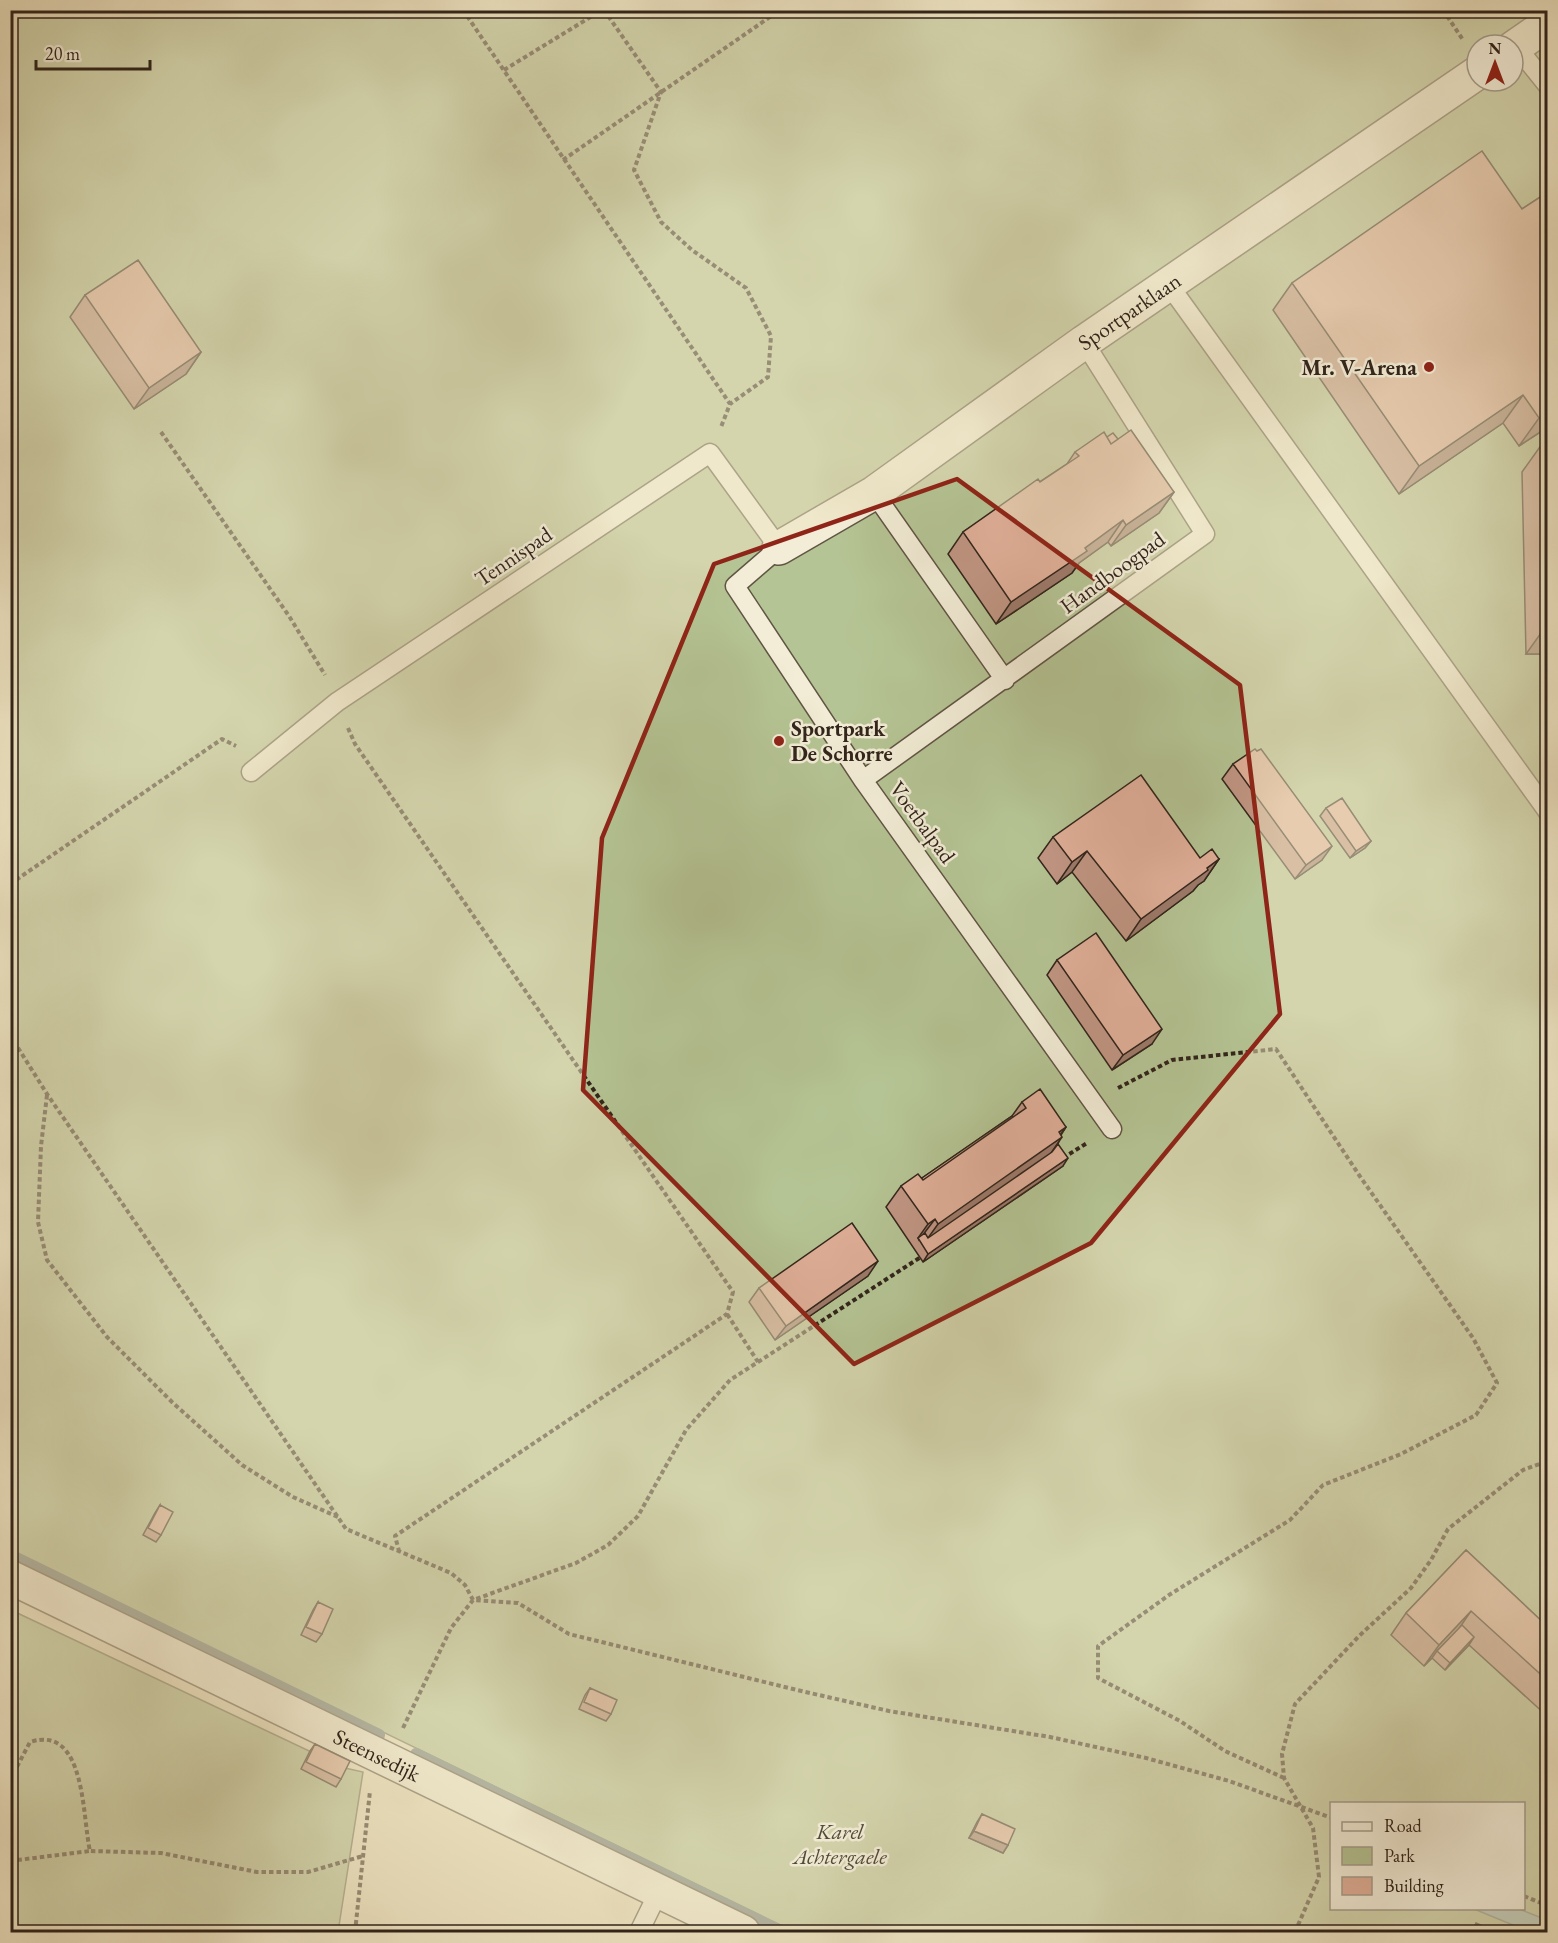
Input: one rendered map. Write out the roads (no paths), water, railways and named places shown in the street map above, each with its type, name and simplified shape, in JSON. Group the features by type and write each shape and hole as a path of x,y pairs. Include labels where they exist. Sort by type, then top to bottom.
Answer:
{"street":[{"path":"1525,40 1548,24"},
{"name":"Sportparklaan","path":"779,548 874,493 1084,342 1169,285 1465,69"},
{"name":"Steensedijk","path":"10,1577 743,1932"}],"lane":[{"path":"1525,60 1548,86"},
{"path":"1169,285 1548,812"},
{"name":"Handboogpad","path":"863,780 1205,534 1084,342"},
{"name":"Tennispad","path":"258,766 337,702 710,453 779,548"},
{"path":"874,493 1005,680"},
{"name":"Voetbalpad","path":"779,548 735,586 863,780 1112,1129"},
{"path":"639,1932 659,1891"}],"water":[{"path":"1476,1910 1522,1910 1547,1920 1547,1932 1530,1932"}],"waterway":[{"path":"10,1555 379,1735"},
{"path":"416,1754 783,1932"}],"place":[{"name":"Mr. V-Arena","path":"1429,367"},
{"name":"Sportpark De Schorre","path":"779,741"}],"park label":[{"name":"Karel Achtergaele","path":"840,1844"}]}
